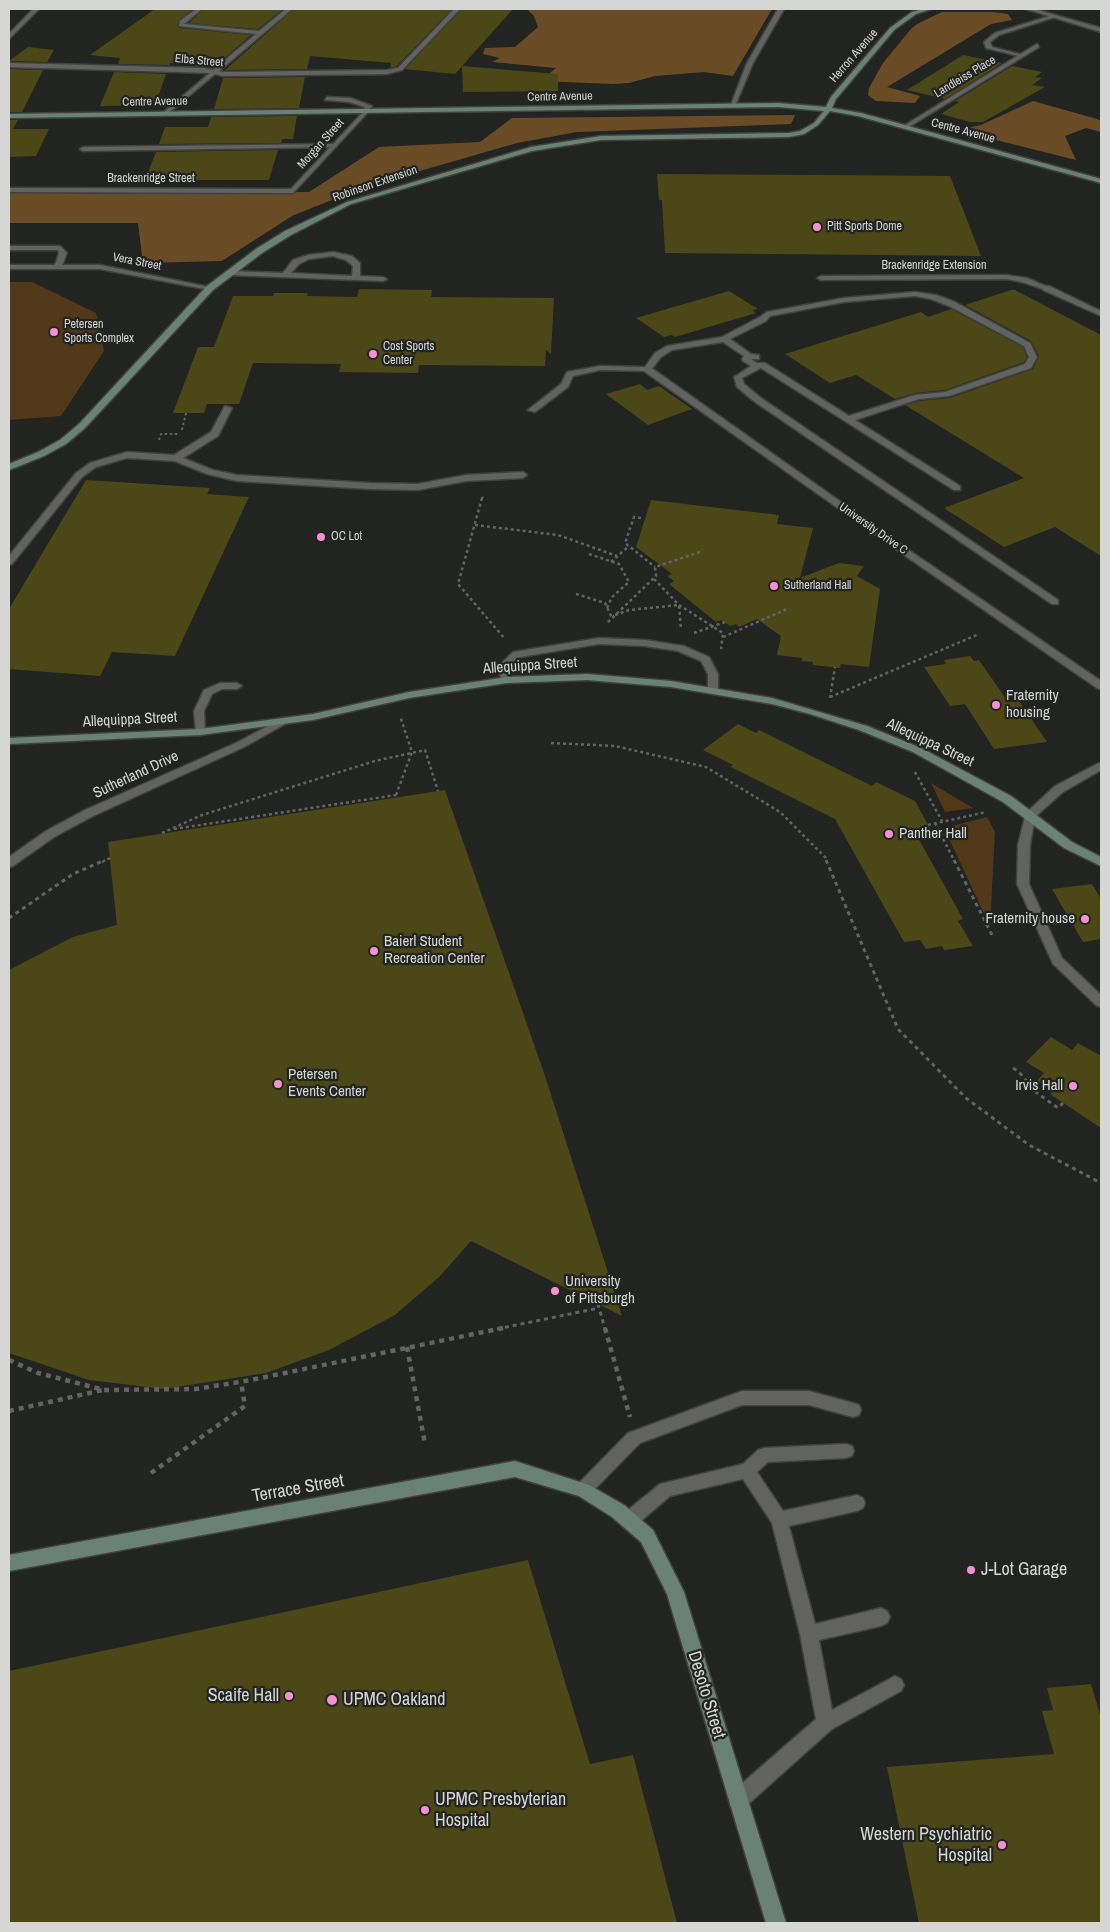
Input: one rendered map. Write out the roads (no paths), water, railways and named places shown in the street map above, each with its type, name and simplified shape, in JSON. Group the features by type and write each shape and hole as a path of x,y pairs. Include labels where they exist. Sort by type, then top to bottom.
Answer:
{"street":[{"path":"9,37 36,9"},
{"path":"199,9 182,22 181,25 259,33"},
{"path":"166,113 289,9"},
{"name":"Elba Street","path":"9,65 194,70 223,74 388,72 400,69 457,9"},
{"path":"732,106 750,64 780,9"},
{"name":"Herron Avenue","path":"828,109 833,98 892,29 914,13 928,9"},
{"path":"1029,9 1101,30"},
{"path":"1021,56 989,48 987,42 997,34 1052,17"},
{"name":"Landleiss Place","path":"905,127 1037,46"},
{"path":"327,99 350,100 369,106 366,111"},
{"name":"Centre Avenue","path":"9,116 778,105 828,109 859,114 1101,181"},
{"name":"Robinson Extension","path":"9,467 42,454 63,442 82,426 210,288 288,233 349,203 408,184 540,147 601,138 796,134 809,130 828,109"},
{"name":"Morgan Street","path":"293,192 366,111"},
{"path":"83,149 334,146"},
{"name":"Brackenridge Street","path":"9,190 293,192"},
{"path":"9,248 60,248 63,253 58,267"},
{"path":"285,275 296,262 308,257 333,254 348,258 357,265 356,278"},
{"name":"Vera Street","path":"9,267 100,267 210,288"},
{"path":"230,273 382,279"},
{"name":"Brackenridge Extension","path":"821,278 1006,277 1024,280 1046,288 1101,314"},
{"path":"532,410 565,384 570,374 600,368 647,368 658,355 670,348 724,339 763,319 773,318 787,311 844,300 915,294 952,304 1027,345 1033,357 1028,366 946,394 918,397 847,420"},
{"path":"724,339 749,356 746,359 755,365 762,365 957,488"},
{"path":"762,365 748,370 738,377 740,385 766,405 1055,602"},
{"name":"University Drive C","path":"647,368 910,555 1101,686"},
{"path":"176,458 215,434 228,408"},
{"path":"9,562 79,475 93,465 127,455 176,458 210,472 237,478 370,486 418,487 466,478 523,475"},
{"path":"507,680 502,668 517,654 599,641 680,648 705,659 713,674 713,690"},
{"name":"Allequippa Street","path":"9,741 200,732 313,717 409,695 507,680 555,677 627,679 713,690 772,701 863,728 916,750 972,779 1007,799 1068,845 1101,862"},
{"path":"200,732 199,711 208,692 220,686 237,686"},
{"name":"Sutherland Drive","path":"9,863 50,834 90,813 240,744 281,722"},
{"path":"1101,766 1059,789 1030,816 1024,845 1023,884 1057,961 1101,1002"},
{"path":"587,1492 634,1438 742,1398 809,1398 853,1410"},
{"path":"629,1520 666,1489 747,1471 764,1455 846,1451"},
{"name":"Terrace Street","path":"9,1563 515,1469 587,1492"},
{"path":"747,1471 780,1520 809,1634 826,1723"},
{"name":"Desoto Street","path":"587,1492 629,1520 647,1536 675,1592 776,1923"},
{"path":"780,1520 858,1503"},
{"path":"809,1634 881,1617"},
{"path":"738,1800 826,1723 895,1685"}],"place":[{"name":"Pitt Sports Dome","path":"817,227"},
{"name":"Petersen Sports Complex","path":"54,332"},
{"name":"Cost Sports Center","path":"373,354"},
{"name":"OC Lot","path":"321,537"},
{"name":"Sutherland Hall","path":"774,586"},
{"name":"Fraternity housing","path":"996,705"},
{"name":"Panther Hall","path":"889,834"},
{"name":"Fraternity house","path":"1085,919"},
{"name":"Baierl Student Recreation Center","path":"374,951"},
{"name":"Petersen Events Center","path":"278,1084"},
{"name":"Irvis Hall","path":"1073,1086"},
{"name":"University of Pittsburgh","path":"555,1291"},
{"name":"J-Lot Garage","path":"971,1570"},
{"name":"Scaife Hall","path":"289,1696"},
{"name":"UPMC Oakland","path":"332,1700"},
{"name":"UPMC Presbyterian Hospital","path":"425,1810"},
{"name":"Western Psychiatric Hospital","path":"1002,1845"}]}
